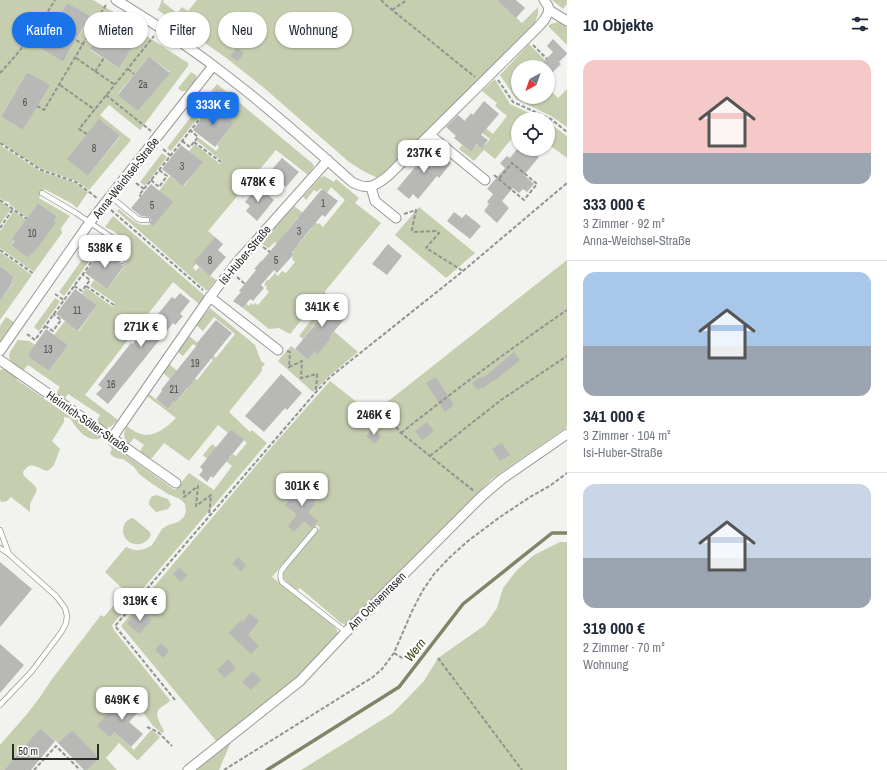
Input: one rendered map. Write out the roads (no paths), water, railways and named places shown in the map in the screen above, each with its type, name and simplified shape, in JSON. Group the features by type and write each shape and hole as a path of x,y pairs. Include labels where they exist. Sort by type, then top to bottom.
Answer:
{"street":[{"path":"116,0 188,47 236,82 352,182 365,187 376,185 381,182 526,39 548,16 549,10 544,0"},
{"path":"549,10 567,21"},
{"name":"Anna-Weichsel-Straße","path":"0,351 90,222 213,66"},
{"path":"430,135 488,176"},
{"name":"Isi-Huber-Straße","path":"112,438 210,297 237,262 328,160"},
{"path":"372,186 375,201 396,218"},
{"name":"Isi-Huber-Straße","path":"210,297 278,350"},
{"name":"Heinrich-Söller-Straße","path":"0,360 180,484"},
{"name":"Am Ochsenrasen","path":"188,770 300,680 481,497 502,479 567,434"}],"lane":[{"path":"42,193 69,208 121,245 125,253 122,261"},
{"path":"110,196 138,219 147,220"},
{"path":"0,530 9,554"},
{"path":"315,530 281,571 280,578 282,582 346,632"},
{"path":"0,548 9,554 56,596 65,608 67,616 66,623 57,638 32,671 0,705"}],"waterway":[{"name":"Wern","path":"267,770 399,687 463,604 552,533 567,533"}]}
